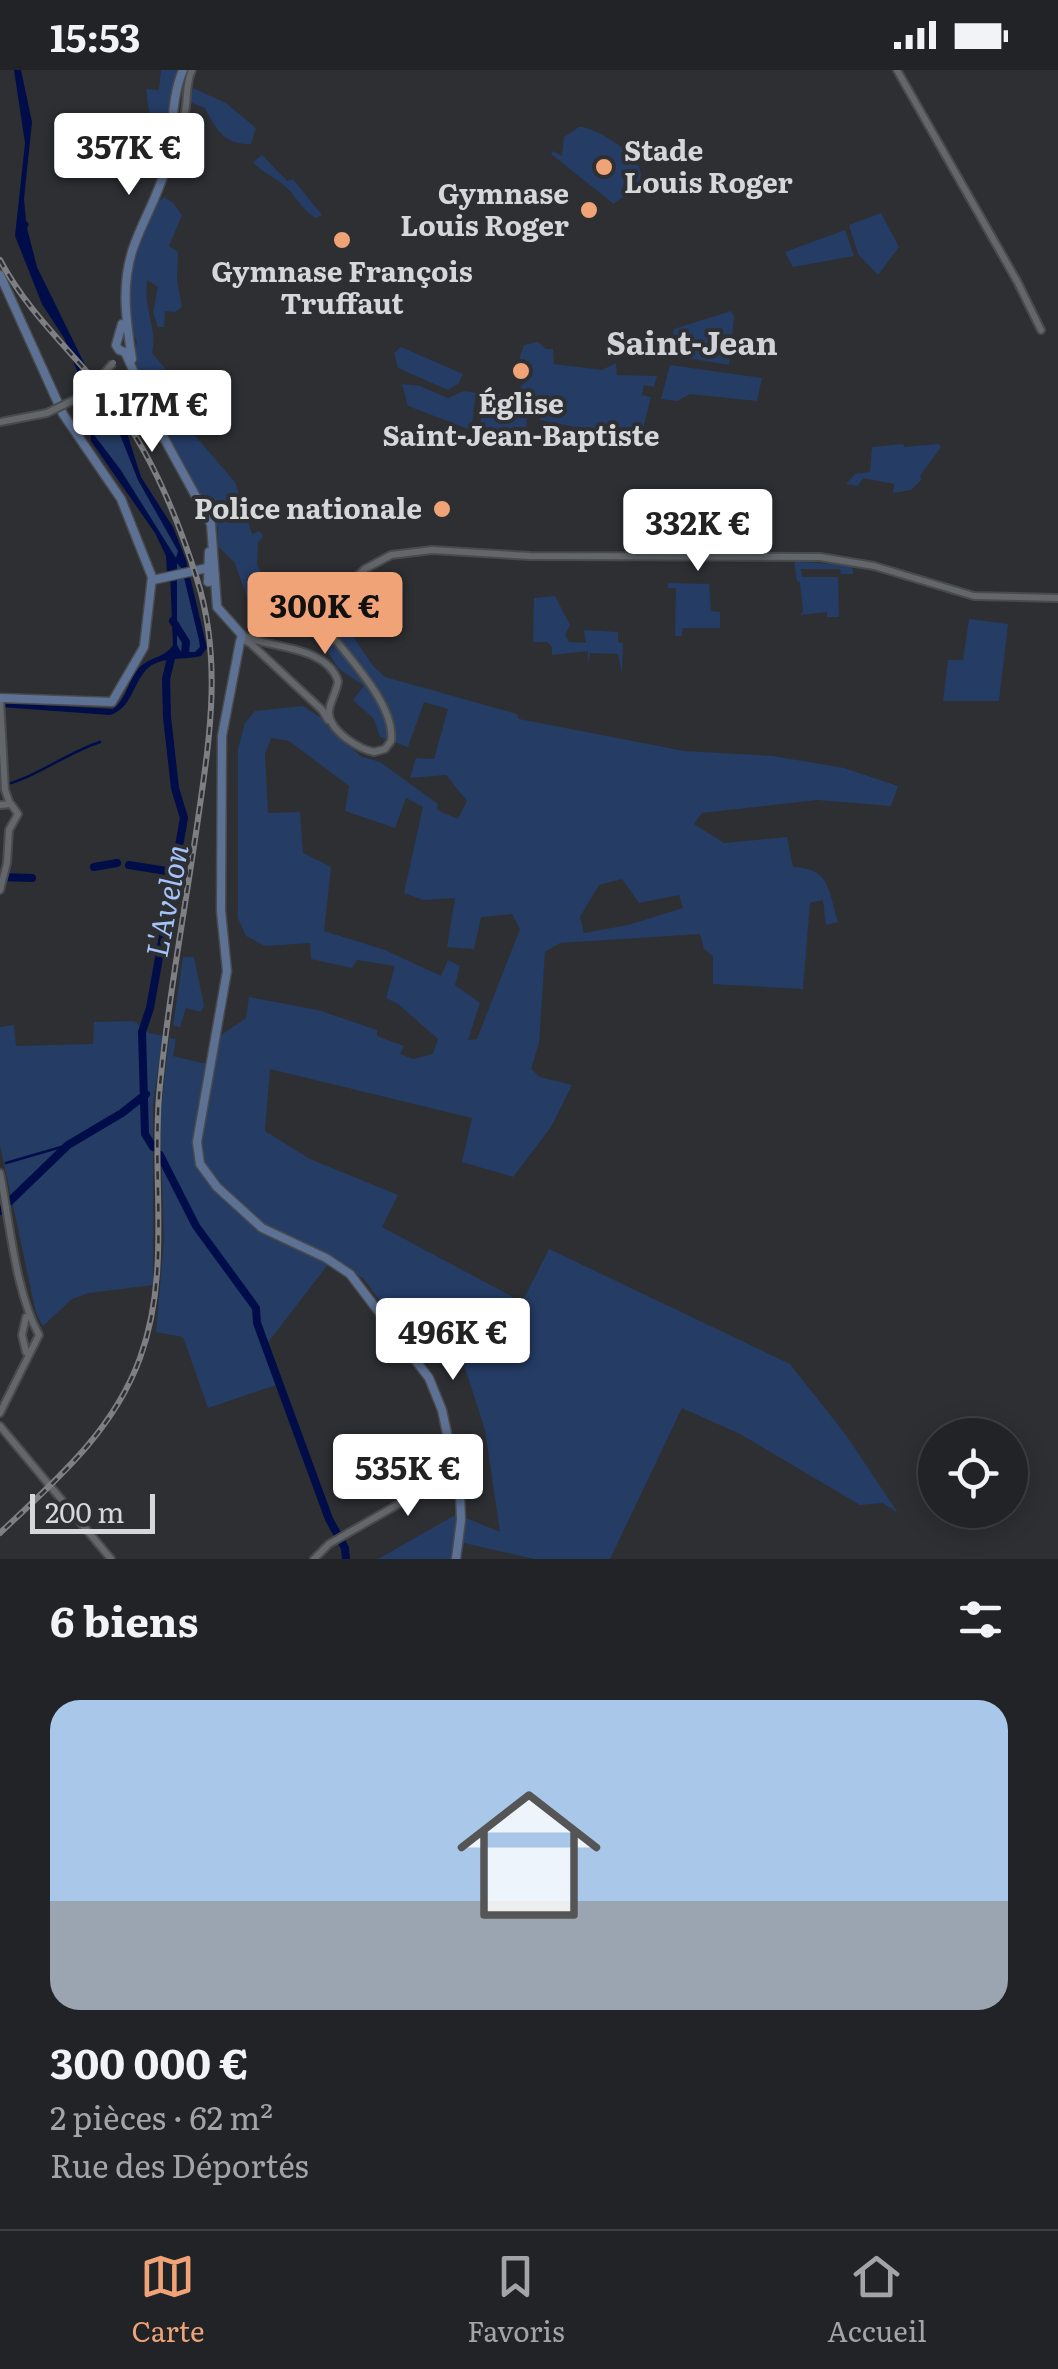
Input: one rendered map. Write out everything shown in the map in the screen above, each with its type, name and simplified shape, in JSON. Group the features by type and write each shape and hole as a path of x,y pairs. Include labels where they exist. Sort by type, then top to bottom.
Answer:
{"main road":[{"path":"124,346 128,268 156,194 182,70"},
{"path":"160,178 127,258 124,346 157,425 212,529 209,567 218,610 238,638 222,736 221,914 227,969 200,1131 202,1162 230,1200 262,1228 338,1265 360,1284 433,1385 442,1410 462,1511 456,1559"},
{"path":"0,275 63,414 119,494 153,580 144,647 113,702 0,699"},
{"path":"147,560 158,572 179,573"},
{"path":"153,580 209,567"}],"street":[{"path":"170,129 184,118 192,70"},
{"path":"898,70 1041,330"},
{"path":"0,422 47,413 83,396 124,346"},
{"path":"238,638 296,650 328,664 338,681 329,710 332,722 367,751 385,749 392,735 385,710 322,617 328,602 359,574 387,556 432,550 495,556 839,559 974,596 1058,598"},
{"path":"238,638 250,643 322,710 334,729 366,754 382,755 393,747 396,730 387,706 327,622 329,607 359,574"},
{"path":"0,699 4,805 18,814 5,824 6,871 0,890"},
{"path":"0,1173 24,1294 39,1336 0,1420 111,1559"},
{"path":"24,1294 24,1368"},
{"path":"25,1328 36,1328"},
{"path":"24,1341 36,1342"},
{"path":"316,1559 336,1541 456,1471"}],"shaded area":[{"path":"14,70 21,70 32,122 24,199 37,267 88,371 90,384 126,430 141,477 173,527 186,560 207,648 201,656 152,665 124,706 110,715 0,707 0,703 5,703 113,709 139,668 173,645 166,556 155,533 91,441 87,396 64,338 42,304 15,236 25,143","holes":["95,403 119,432 138,480 178,551 176,558 94,435","177,563 182,569 199,640 200,647 195,652 181,652 177,645"]},
{"path":"161,70 179,70 162,151 154,148 156,126 151,125 146,89 159,90"},
{"path":"193,88 226,103 256,128 251,144 234,142 222,135 205,108 190,102"},
{"name":"Stade Louis Roger","path":"579,127 596,131 616,144 639,167 638,185 614,204 551,154 553,151 562,156 564,137"},
{"path":"262,155 287,181 293,179 322,215 311,215 283,184 253,162"},
{"path":"164,197 182,215 169,246 178,252 177,281 182,307 175,312 165,311 164,327 158,327 153,312 158,287 147,280 152,353 164,367 197,438 235,482 252,534 260,531 263,537 258,542 257,564 273,597 318,622 330,618 331,610 366,571 369,581 341,608 340,616 373,666 385,677 517,714 519,719 684,751 773,756 844,768 898,786 891,806 817,800 702,813 694,824 724,843 787,837 793,867 815,872 826,883 838,922 826,925 823,900 810,903 803,989 713,984 713,956 704,949 700,934 560,943 545,952 539,1043 531,1069 540,1077 572,1085 551,1127 513,1177 462,1162 472,1118 270,1069 265,1131 310,1159 398,1195 382,1227 522,1302 549,1249 790,1364 846,1435 898,1513 883,1503 860,1505 740,1434 682,1408 610,1559 534,1559 464,1543 461,1559 378,1559 457,1514 500,1532 485,1430 458,1346 383,1305 364,1279 333,1258 266,1345 279,1384 208,1408 183,1337 156,1332 164,1240 160,1120 169,1038 176,1039 173,1056 215,1066 221,1035 246,1018 249,997 318,1010 377,1030 377,1036 404,1046 400,1054 413,1059 433,1054 438,1039 386,998 395,966 357,960 352,968 311,959 310,943 265,946 246,936 238,918 238,749 245,723 255,711 303,706 360,756 380,762 438,804 437,810 458,819 467,801 446,775 410,778 416,758 434,759 448,709 424,702 408,747 380,737 374,719 353,700 364,686 338,668 323,644 303,631 275,622 247,598 235,563 218,546 218,528 164,429 133,355 137,342 131,327 130,271 154,205","holes":["271,738 289,741 349,786 345,811 395,828 406,798 423,807 404,893 423,900 455,898 447,947 474,949 481,917 512,914 520,929 477,1039 468,1040 480,1003 455,985 460,966 448,960 441,976 385,950 324,931 331,867 303,853 300,812 268,813 265,754","622,879 639,903 679,895 683,908 628,925 584,933 580,917 599,885"]},
{"path":"881,213 899,247 878,275 858,254 849,225"},
{"path":"845,230 854,256 793,267 785,252"},
{"path":"731,311 734,316 729,365 669,355 674,329"},
{"path":"538,342 553,349 554,364 602,370 616,363 617,375 657,376 654,387 644,385 642,395 651,397 640,440 540,420 540,403 519,389 532,374 527,363 519,360 524,345"},
{"path":"401,347 463,374 458,384 448,390 398,368 394,353"},
{"path":"670,365 762,378 757,401 690,394 677,401 661,399"},
{"path":"402,384 420,386 448,398 464,391 476,393 471,430 408,406"},
{"path":"485,385 527,410 526,443 479,433"},
{"path":"96,402 119,432 138,480 178,551 176,559 94,435"},
{"path":"872,447 941,447 911,490 893,493 894,484 863,478 858,486 846,484 855,474 870,472"},
{"path":"794,561 852,566 853,574 841,574 840,569 801,569 802,577 838,577 839,617 827,617 827,612 800,615 800,582"},
{"path":"176,562 182,569 199,640 200,647 195,652 181,652 177,645"},
{"path":"668,583 709,584 711,611 720,612 720,628 683,628 682,636 675,636 676,588 668,588"},
{"path":"555,596 570,625 565,635 569,642 586,643 584,630 618,632 618,642 623,643 622,675 618,654 590,653 588,663 588,651 552,655 547,642 533,642 534,598"},
{"path":"969,619 1008,624 999,701 943,701 948,660 963,660"},
{"path":"183,957 194,957 204,1006 201,1012 186,1008 180,1028 173,1025"},
{"path":"134,1021 149,1033 163,1036 153,1104 153,1285 89,1293 72,1299 43,1326 36,1313 0,1145 0,1027 14,1025 16,1046 93,1044 94,1022"}],"waterway":[{"path":"173,621 186,642 185,654"},
{"name":"L'Avelon","path":"153,1147 145,1134 142,1032 150,1008 184,818 175,788 167,717 166,679 172,654"},
{"path":"0,786 100,742"},
{"path":"94,867 117,863"},
{"path":"129,865 173,872"},
{"path":"0,877 32,878"},
{"path":"10,1201 68,1145 146,1094"},
{"path":"6,1163 68,1145"},
{"name":"L'Avelon","path":"160,1155 196,1226 256,1308 257,1323 346,1559"}],"railway":[{"path":"0,260 38,316 112,402 151,464 197,579 212,671 206,764 159,1096 158,1261 149,1326 128,1385 98,1432 0,1533"}],"place":[{"name":"Stade Louis Roger","path":"604,167"},
{"name":"Gymnase Louis Roger","path":"589,210"},
{"name":"Gymnase François Truffaut","path":"342,240"},
{"name":"Église Saint-Jean-Baptiste","path":"521,371"},
{"name":"Police nationale","path":"442,509"}],"district":[{"name":"Saint-Jean","path":"692,344"}]}
